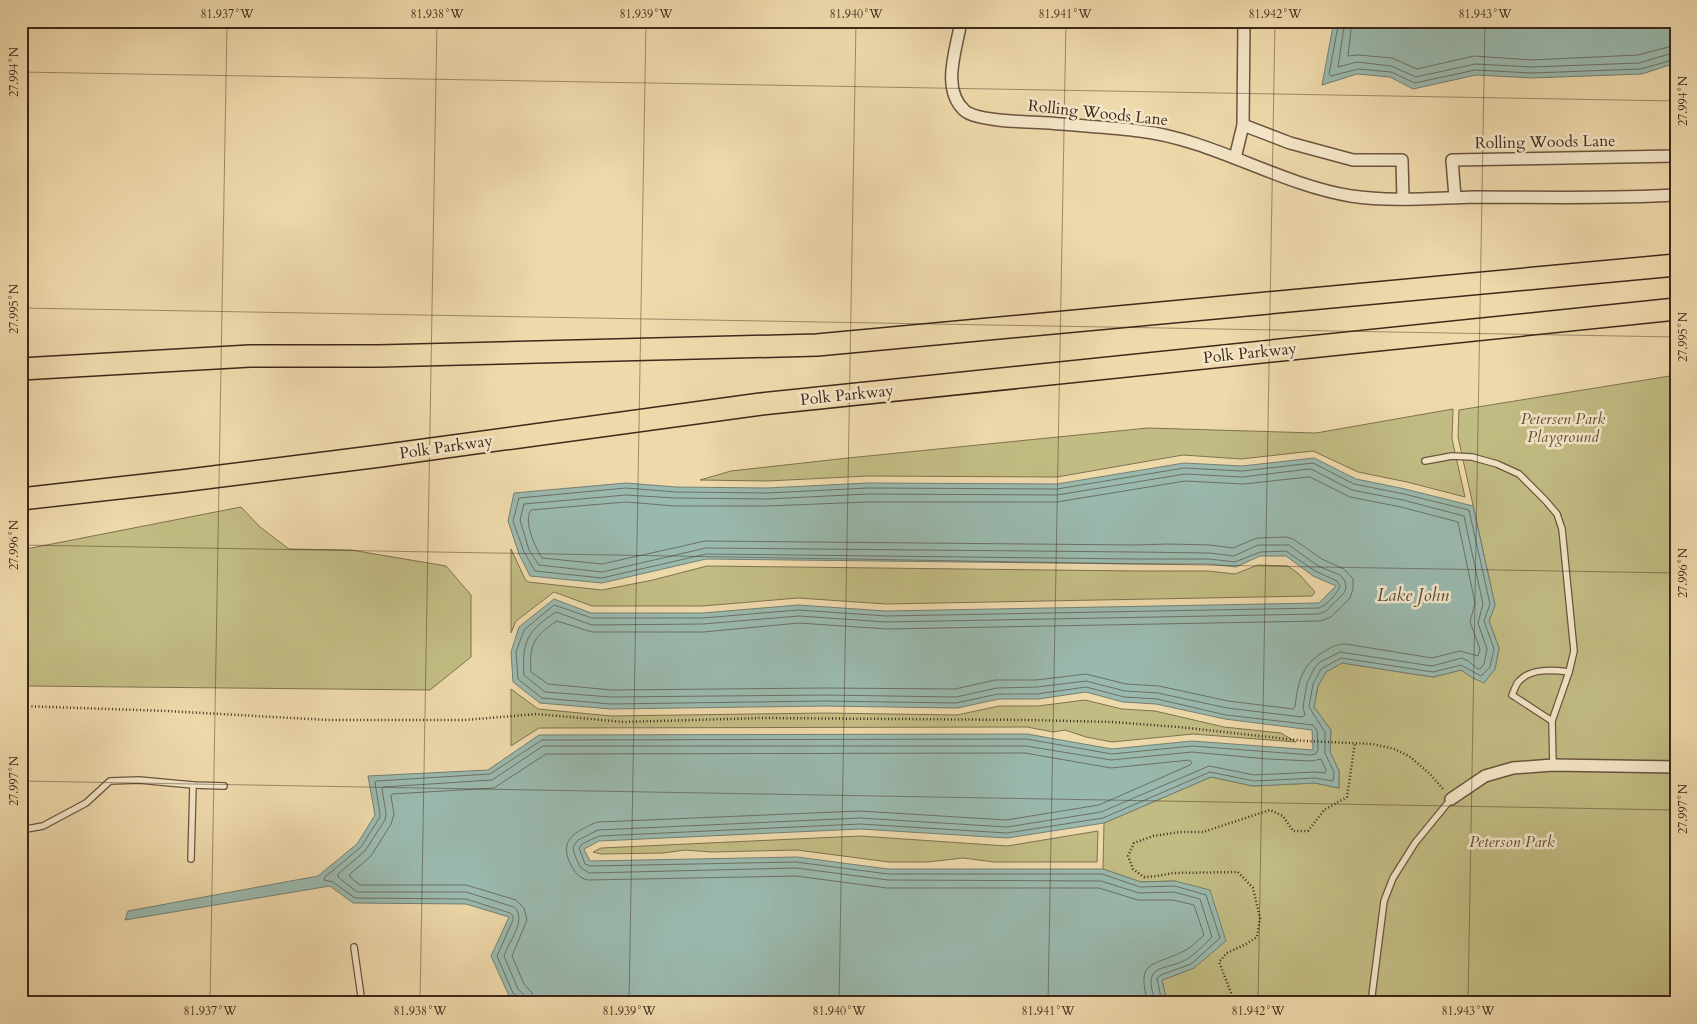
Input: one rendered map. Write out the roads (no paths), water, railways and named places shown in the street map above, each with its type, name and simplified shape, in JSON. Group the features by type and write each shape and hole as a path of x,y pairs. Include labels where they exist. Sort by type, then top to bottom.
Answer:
{"highway":[{"path":"21,369 250,356 398,355 817,345 1676,265"},
{"name":"Polk Parkway","path":"21,499 370,457 761,404 1676,309"}],"street":[{"name":"Rolling Woods Lane","path":"962,21 952,64 953,89 958,104 968,113 1010,121 1141,131 1180,138 1273,174 1327,191 1352,196 1403,199 1676,195"},
{"path":"1235,158 1243,125 1244,21"},
{"path":"1243,125 1290,143 1353,160 1402,160 1403,199"},
{"name":"Rolling Woods Lane","path":"1455,198 1452,160 1676,156"},
{"path":"1451,799 1485,776 1513,768 1553,765 1676,767"}],"lane":[{"path":"1425,461 1452,456 1472,457 1498,464 1519,474 1556,514 1562,529 1574,651 1569,672 1552,721 1553,765"},
{"path":"1552,721 1512,695 1518,681 1532,673 1550,670 1569,672"},
{"path":"21,830 43,826 86,804 110,782 139,780 224,786"},
{"path":"192,859 193,785"},
{"path":"1371,1003 1384,900 1393,878 1415,843 1451,799"},
{"path":"354,946 362,1003"},
{"path":"174,1003 214,999 227,1003"}],"water":[{"path":"1334,21 1676,21 1676,63 1642,74 1532,78 1476,75 1413,89 1390,77 1357,74 1322,85"},
{"name":"Lake John","path":"1314,458 1356,479 1473,506 1495,605 1489,621 1499,648 1495,669 1484,683 1461,670 1433,677 1342,663 1326,672 1318,686 1314,707 1331,730 1330,752 1339,771 1339,788 1315,783 1253,786 1211,777 1104,823 1007,838 860,829 599,841 584,849 590,861 797,857 888,869 1103,869 1141,882 1175,881 1210,890 1226,941 1194,968 1162,980 1166,998 1194,997 1215,1003 518,1003 510,998 491,956 509,917 466,904 353,903 330,886 125,920 128,911 318,876 357,844 375,815 368,776 488,770 539,735 1027,734 1112,749 1192,741 1313,750 1312,730 1225,719 1156,704 1123,702 1086,692 1038,699 999,699 957,708 825,706 611,709 540,703 513,682 511,652 519,627 554,599 591,613 703,613 798,605 886,611 1319,603 1336,586 1313,576 1286,556 1260,556 1236,567 1209,564 706,559 602,583 530,576 519,554 508,521 514,493 626,483 676,487 767,488 868,483 1057,484 1184,463 1242,466"}],"park label":[{"name":"Petersen Park Playground","path":"1563,428"},
{"name":"Peterson Park","path":"1512,842"}]}
